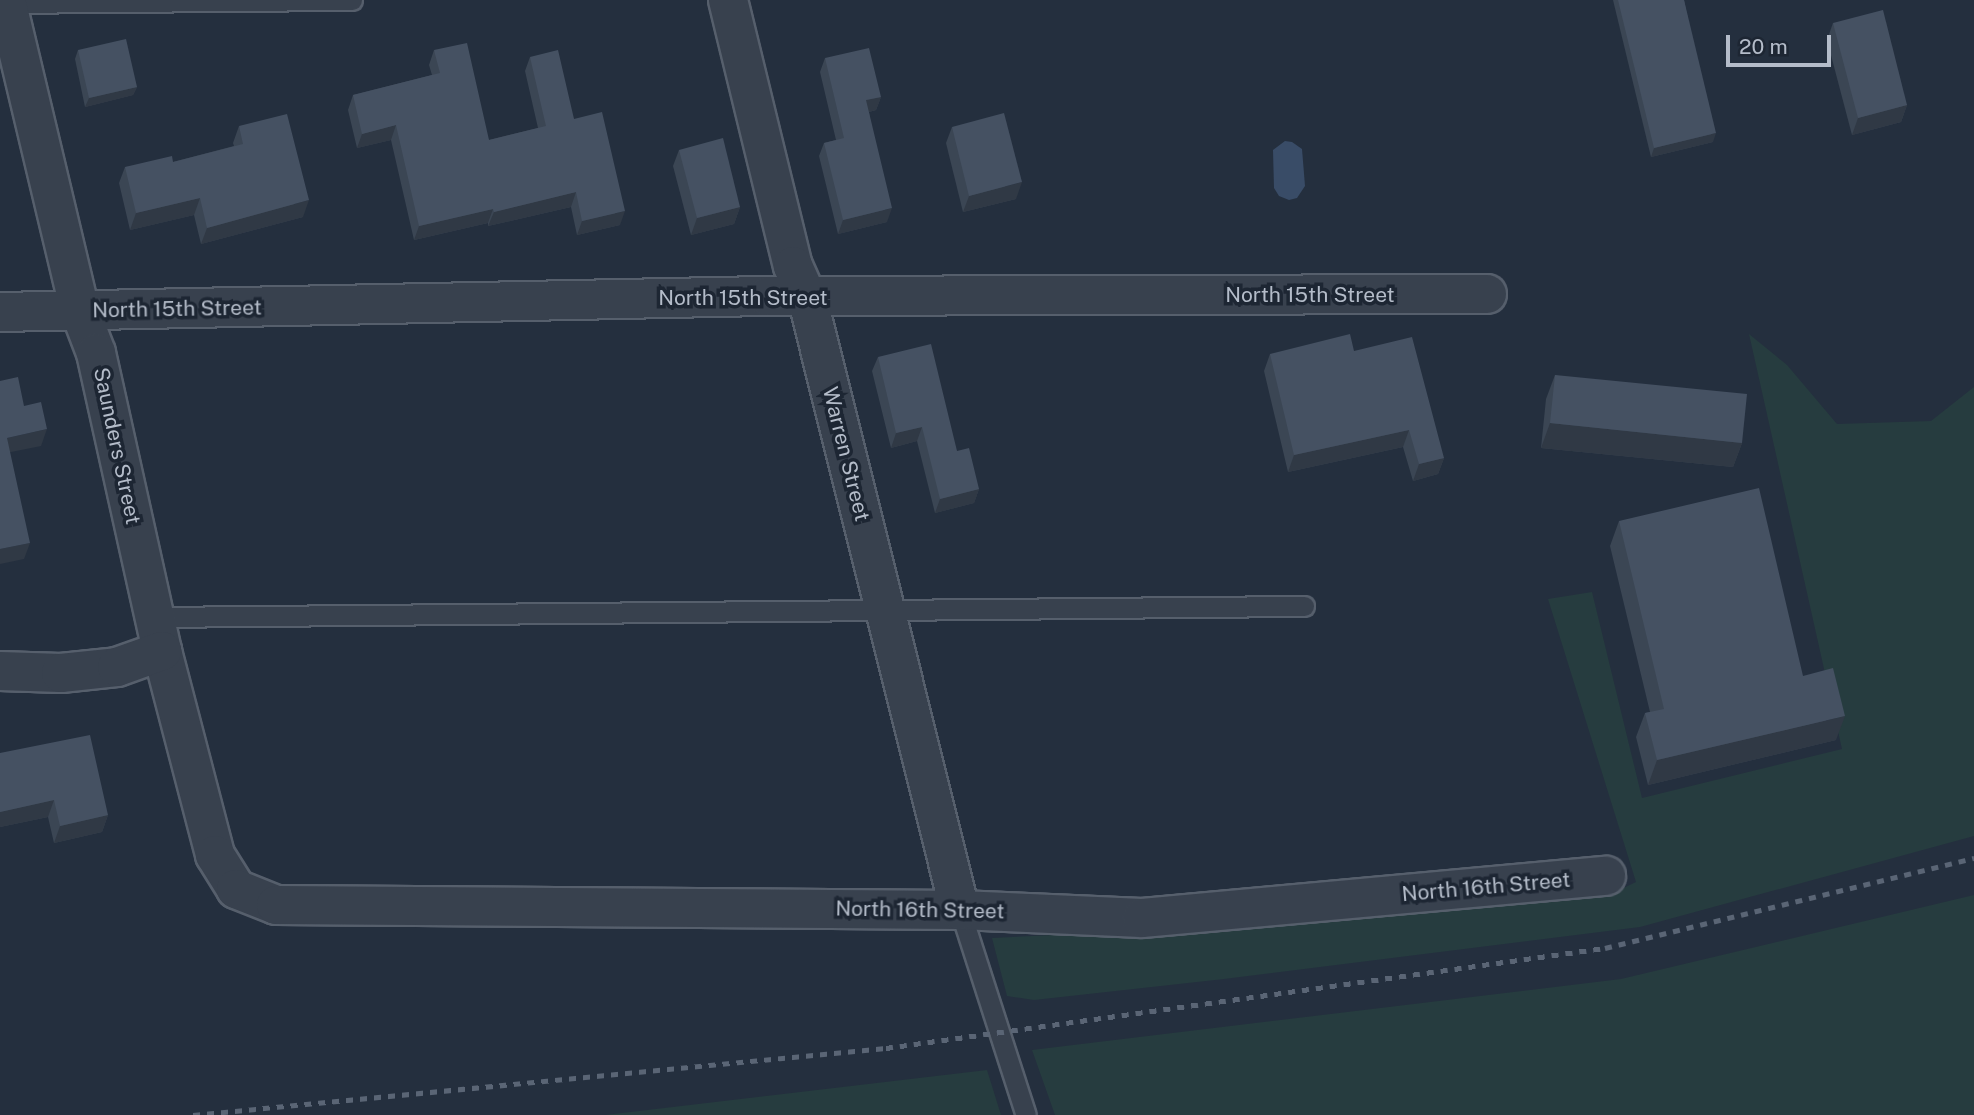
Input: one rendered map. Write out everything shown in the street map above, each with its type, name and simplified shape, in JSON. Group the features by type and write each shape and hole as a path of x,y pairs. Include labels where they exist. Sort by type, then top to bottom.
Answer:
{"street":[{"name":"Warren Street","path":"728,0 793,266 807,297 960,910"},
{"name":"Saunders Street","path":"4,2 80,311 96,353 158,634 215,855 236,889"},
{"name":"North 15th Street","path":"0,312 807,297 1487,294"},
{"path":"0,671 61,673 117,667 158,634"},
{"name":"North 16th Street","path":"236,889 276,905 960,910 1142,918 1606,876"}],"lane":[{"path":"4,2 352,0"},
{"path":"158,634 884,610 1304,606"},
{"path":"960,910 1026,1115"}],"green space":[{"path":"1749,334 1787,365 1837,424 1931,421 1974,387 1974,836 1640,927 1034,1000 1007,996 992,938 1183,929 1613,893 1636,882 1548,599 1592,592 1642,798 1842,749"},
{"path":"1974,895 1974,1115 1055,1115 1032,1050 1621,979"},
{"path":"987,1070 1001,1115 605,1115"}],"water":[{"path":"1285,141 1302,149 1305,186 1297,198 1289,200 1279,196 1274,188 1273,150"}],"building":[{"path":"1618,0 1684,0 1716,133 1654,148"},
{"path":"1883,10 1907,105 1858,118 1833,23"},
{"path":"126,39 137,87 89,98 78,50"},
{"path":"467,43 489,140 546,126 530,57 558,50 574,119 602,112 625,211 582,221 576,192 494,212 493,209 419,226 396,125 362,134 353,95 440,73 434,50"},
{"path":"869,48 881,97 866,100 892,208 843,220 824,143 844,138 825,58"},
{"path":"1004,113 1022,182 969,196 952,127"},
{"path":"287,114 309,200 207,228 200,198 136,213 125,167 172,156 173,162 243,144 239,126"},
{"path":"723,138 740,207 697,218 679,150"},
{"path":"1350,334 1354,351 1412,337 1444,458 1419,464 1409,430 1294,455 1270,354"},
{"path":"931,344 957,451 969,448 979,489 940,499 922,427 896,433 878,357"},
{"path":"1555,375 1747,394 1742,443 1550,423"},
{"path":"18,377 24,406 41,402 47,429 7,438 30,543 0,549 0,381"},
{"path":"1759,488 1803,676 1833,668 1845,716 1657,760 1645,713 1664,709 1619,521"},
{"path":"90,735 108,815 60,826 54,800 0,812 0,753"}],"railway":[{"path":"193,1115 886,1048 1605,948 1974,858"}]}
